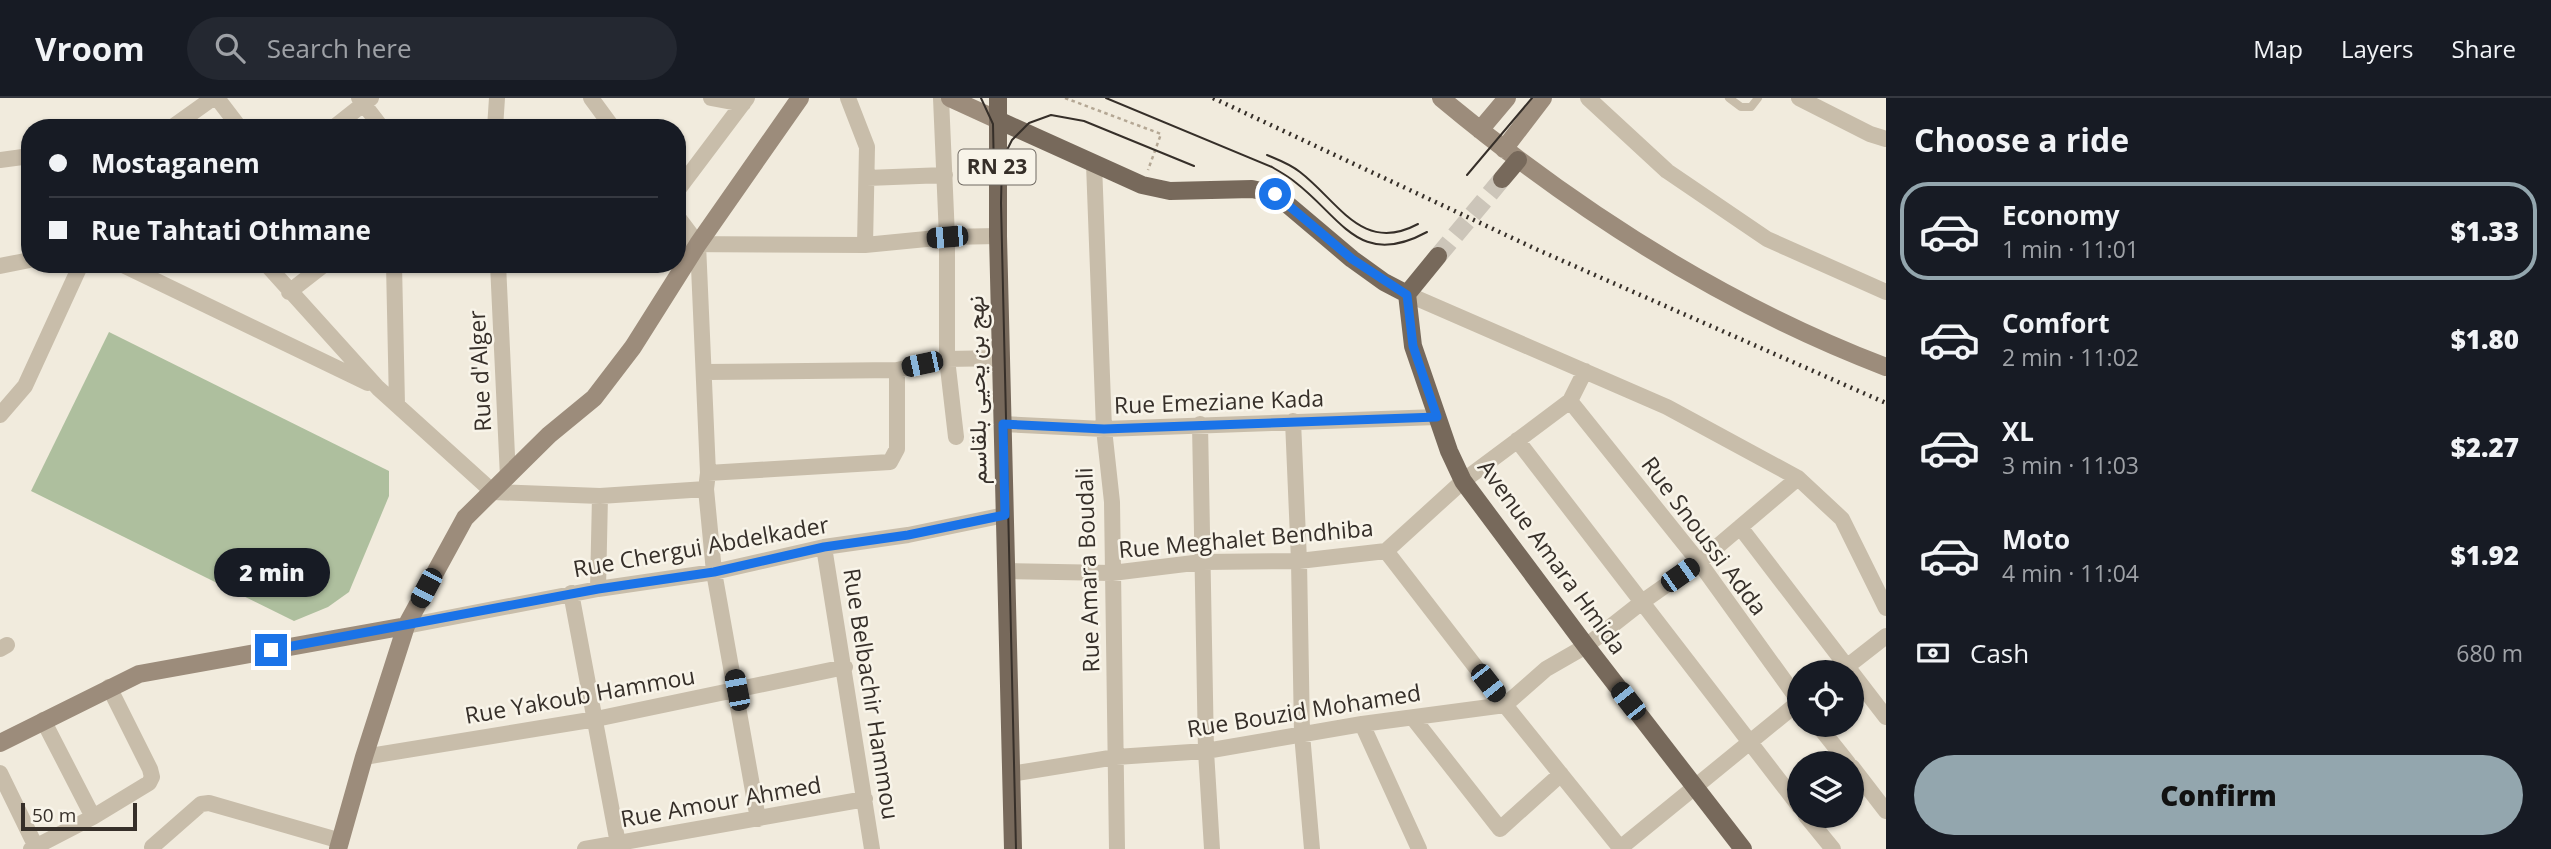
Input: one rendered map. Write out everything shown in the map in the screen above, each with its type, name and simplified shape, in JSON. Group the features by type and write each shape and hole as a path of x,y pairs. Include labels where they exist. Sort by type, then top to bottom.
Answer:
{"main road":[{"path":"686,263 800,98"},
{"path":"950,98 1142,185 1170,191 1252,189 1275,194 1352,259 1407,295 1438,256"},
{"name":"نهج بن يحيى بلقاسم","path":"998,98 998,236 1013,849"},
{"path":"1441,98 1511,154 1623,233 1771,317 1886,367"},
{"path":"1502,180 1528,117 1543,98"},
{"path":"1480,130 1506,99"},
{"path":"339,845 406,626 466,518 549,435 594,398 633,347 680,273"},
{"name":"Avenue Amara Hmida","path":"1407,295 1413,346 1437,417 1463,481 1743,849"},
{"path":"0,743 139,674 406,626"}],"street":[{"path":"184,119 215,98 232,119"},
{"path":"496,119 497,98"},
{"path":"591,98 606,119"},
{"path":"711,98 745,101"},
{"path":"848,98 867,147 865,245"},
{"path":"941,98 947,237 947,359 957,437"},
{"path":"1588,98 1667,172 1768,239 1886,292"},
{"path":"1799,98 1870,134 1886,139"},
{"path":"343,119 365,100 377,119"},
{"path":"686,179 745,101"},
{"path":"0,160 21,157"},
{"name":"Rue Amara Boudali","path":"1094,164 1104,429 1112,502 1117,849"},
{"path":"867,178 945,175"},
{"path":"686,228 698,244 705,372 707,481 714,572 758,819"},
{"path":"686,244 865,245 947,237 998,236"},
{"path":"0,266 21,262"},
{"path":"0,415 25,386 77,273"},
{"path":"140,273 378,388"},
{"path":"273,273 378,388 493,492 600,496 707,481 890,462 897,449 897,370"},
{"path":"289,292 313,273"},
{"path":"394,273 397,405"},
{"name":"Rue d'Alger","path":"498,273 508,477"},
{"path":"1407,295 1667,407 1798,478 1842,519 1886,608"},
{"path":"705,372 897,370 947,359 1001,358"},
{"path":"1570,401 1585,371"},
{"name":"Rue Meghalet Bendhiba","path":"1006,571 1112,573 1202,562 1299,561 1386,551 1463,481 1570,401"},
{"name":"Rue Snoussi Adda","path":"1570,401 1699,562 1787,685"},
{"name":"Rue Emeziane Kada","path":"1003,424 1104,429 1437,417"},
{"path":"1293,421 1304,721 1302,734 1312,849"},
{"path":"1200,424 1206,751 1212,849"},
{"path":"1517,440 1787,791"},
{"path":"1505,705 1546,670 1586,646 1699,562 1798,478"},
{"path":"598,589 600,496"},
{"name":"Rue Chergui Abdelkader","path":"406,626 571,593 714,572 824,547 908,535 1005,515"},
{"path":"1741,527 1839,660"},
{"name":"Rue Belbachir Hammou","path":"824,547 872,849"},
{"path":"1386,551 1620,849 1787,712"},
{"path":"571,593 619,846"},
{"path":"1859,660 1886,636"},
{"name":"Rue Yakoub Hammou","path":"364,757 596,719 845,667"},
{"path":"0,773 35,848 149,783 152,776 109,687"},
{"path":"1864,691 1886,717"},
{"name":"Rue Bouzid Mohamed","path":"1012,774 1116,757 1206,751 1362,724 1505,705"},
{"path":"1413,718 1500,829 1560,774"},
{"path":"43,720 93,817"},
{"path":"1362,724 1419,849"},
{"path":"1827,737 1838,751"},
{"path":"1864,783 1886,811"},
{"name":"Rue Amour Ahmed","path":"585,849 619,846 865,799"},
{"path":"152,847 201,804 209,803 339,845"},
{"path":"1816,828 1833,849"}],"lane":[{"path":"1729,98 1741,107 1751,107 1758,98"}],"path":[{"path":"1065,98 1161,134 1142,185"}],"green space":[{"path":"109,332 389,471 389,496 349,592 328,607 294,621 31,491"}],"tunnel":[{"path":"1438,256 1502,179"}],"tram line":[{"path":"981,98 993,124 994,174"},
{"path":"1106,98 1272,167 1295,182 1353,234 1368,242 1384,245 1404,242 1427,232"},
{"path":"1467,175 1532,98"},
{"path":"1016,849 1002,160 1012,140 1029,123 1051,115 1084,121 1194,166"},
{"path":"1267,155 1296,169 1340,210 1366,229 1381,233 1398,232 1418,224"}],"railway":[{"path":"1213,98 1538,250 1886,403"}],"route":[{"path":"271,650 598,589 714,572 824,547 908,535 1005,515 1003,424 1104,429 1437,417 1413,346 1407,295 1352,259 1275,194"}]}
